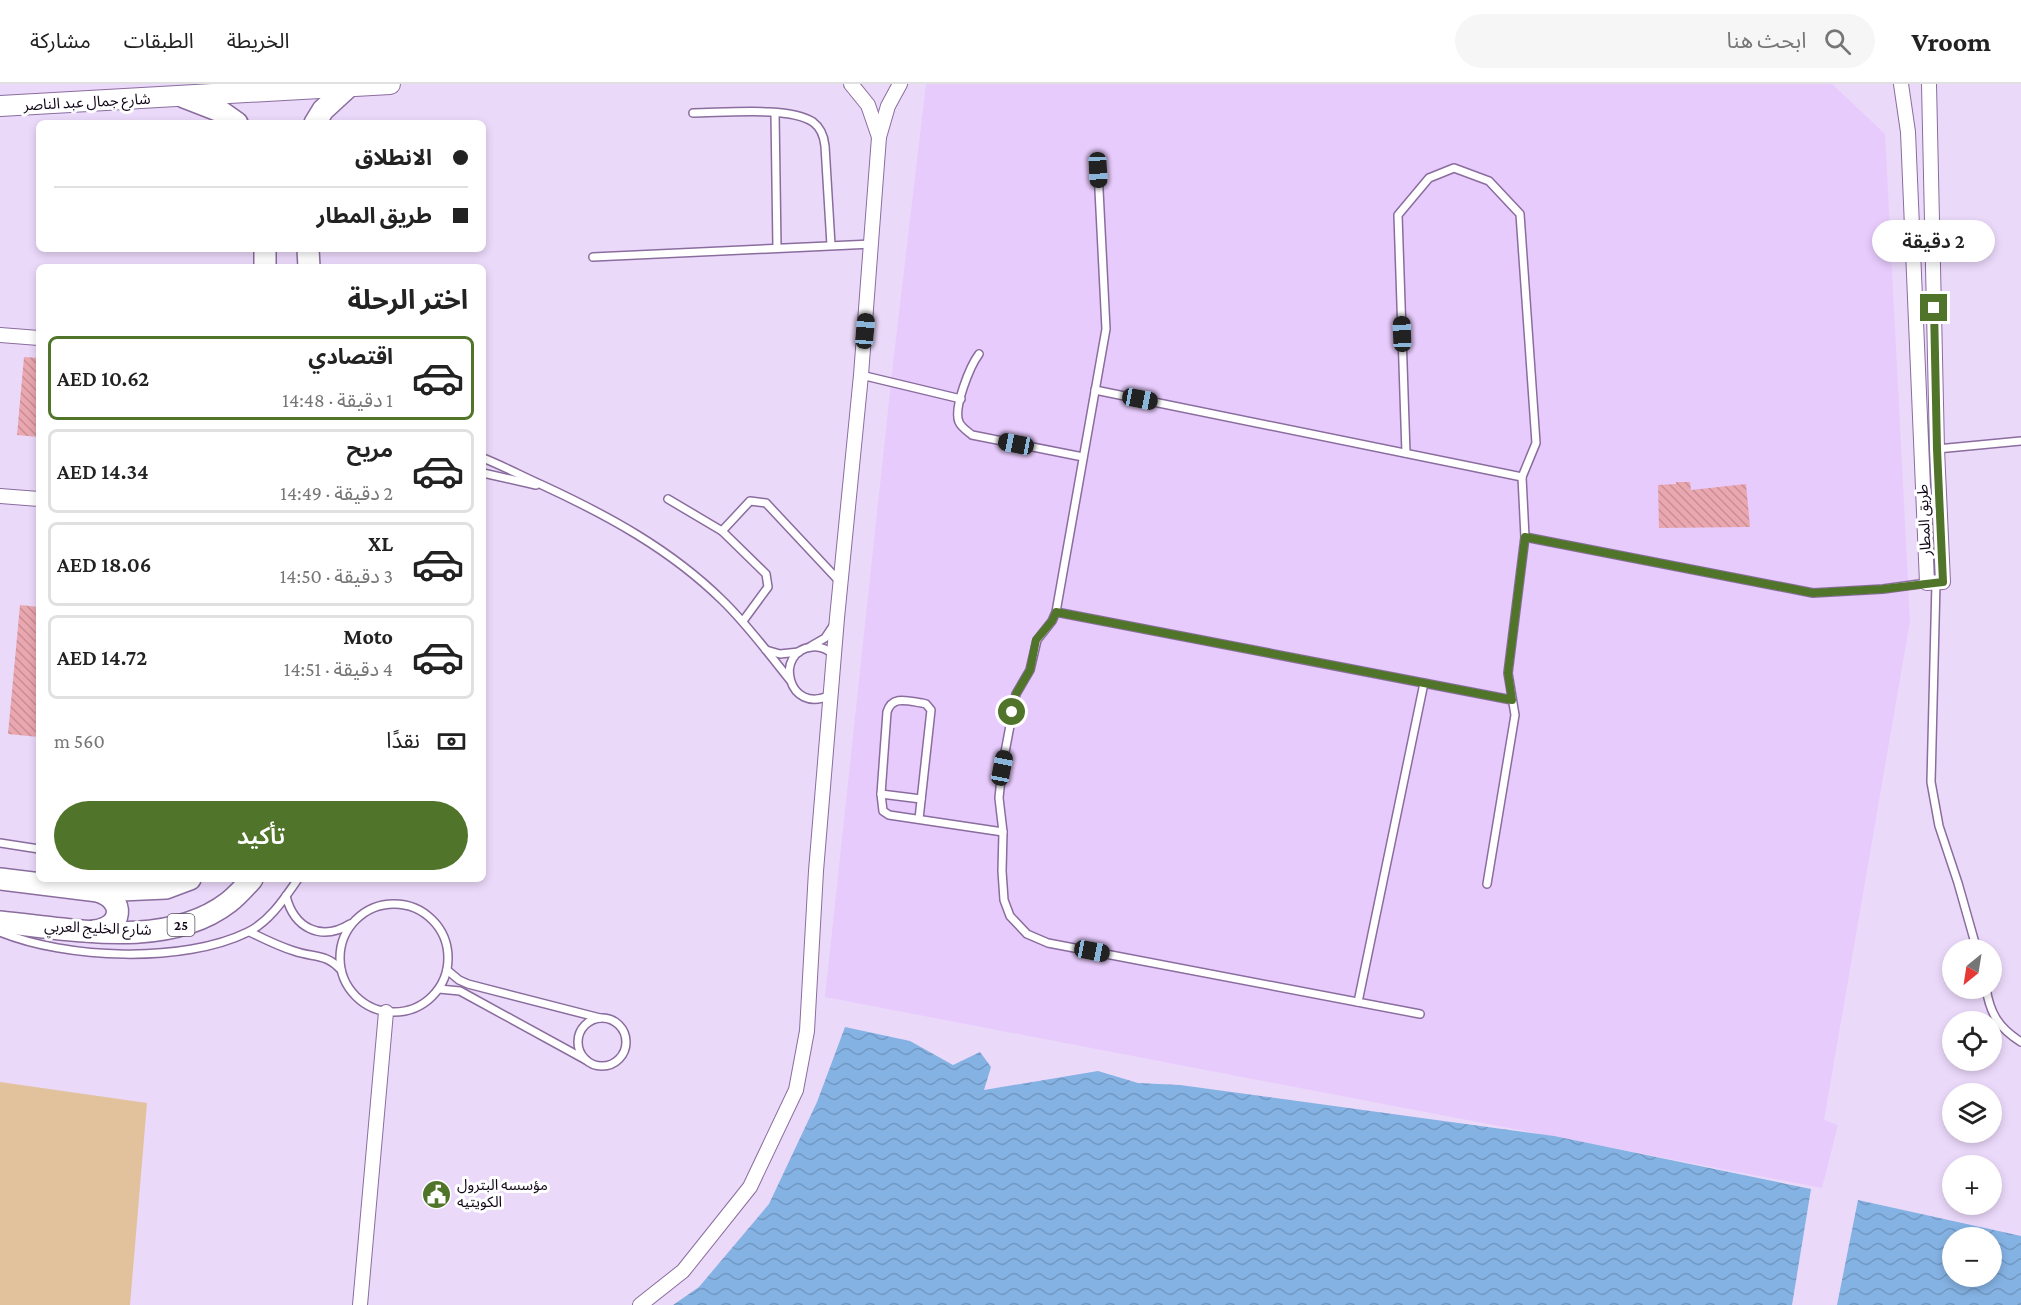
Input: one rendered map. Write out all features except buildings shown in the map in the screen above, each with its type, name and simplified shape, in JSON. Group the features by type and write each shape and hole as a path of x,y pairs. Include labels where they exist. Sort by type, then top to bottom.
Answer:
{"main road":[{"name":"شارع جمال عبد الناصر","path":"0,106 390,84"},
{"path":"317,120 323,110 348,87"},
{"path":"184,97 220,111 233,120"},
{"path":"0,879 36,882"},
{"path":"98,891 166,888 182,882"},
{"name":"شارع الخليج العربي","path":"0,922 142,933 189,923 215,911 229,902 249,882"},
{"path":"56,883 109,894 116,903 118,913 114,923 105,930 94,931"}],"street":[{"path":"851,84 868,105 879,137"},
{"path":"640,1305 683,1271 750,1187 796,1090 807,1031 816,871 830,695 861,375 879,137 888,106 900,84"},
{"name":"طريق المطار","path":"1900,84 1908,132 1931,583 1943,582 1937,449 1929,84"},
{"path":"0,335 36,338"},
{"path":"0,496 36,499"},
{"path":"360,1305 386,1012"}],"lane":[{"path":"693,113 792,114 812,121 819,127 824,137 831,245"},
{"path":"775,113 777,248"},
{"path":"1406,453 1398,215 1430,178 1454,168 1489,181 1520,214 1536,443 1522,477 1525,537 1508,673 1515,715 1487,884"},
{"path":"1098,170 1106,329 1056,612 1052,621 1036,640 1030,670 1016,694 1002,768 999,798 1002,871 1004,900 1010,916 1027,934 1048,943 1420,1014"},
{"path":"593,257 872,244"},
{"path":"979,354 972,363 965,380 958,414 958,421 963,429 972,435 1083,457"},
{"path":"861,375 961,399"},
{"path":"1095,390 1522,477"},
{"path":"1937,449 2021,441"},
{"path":"486,459 597,511 657,546 704,583 743,621 790,680 795,690 813,699 830,695"},
{"path":"486,474 550,488"},
{"path":"668,499 722,531 766,574 768,587 743,621"},
{"path":"722,531 750,501 766,503 840,582"},
{"path":"1525,537 1813,593 1883,589 1931,583 1931,782 1939,826 1974,939"},
{"path":"1056,612 1512,700"},
{"path":"765,649 780,654 799,652 825,638 837,618"},
{"path":"808,648 818,647 834,655"},
{"path":"790,680 789,670 792,660 799,652"},
{"path":"1358,1002 1424,683"},
{"path":"919,819 931,710 922,702 900,700 890,705 887,712 881,794 881,808 885,814 1002,832"},
{"path":"881,794 921,799"},
{"path":"0,843 36,849"},
{"path":"0,932 17,939 56,948 131,955 170,953 215,945 250,932 275,912 296,882"},
{"path":"286,896 289,908 299,922 310,929 324,932 340,930 364,912 379,906 394,904 410,906 424,913 436,924 444,938 448,954 447,970 439,989 429,1000 416,1008 401,1012 386,1012 370,1007 357,998 347,985 341,970 339,954 343,937 352,923"},
{"path":"250,932 295,952 325,957 333,961 341,970"},
{"path":"439,989 460,991 594,1064 613,1063 624,1049 626,1040 623,1031 617,1023 609,1019 468,984 447,970"},
{"path":"1988,999 1997,1022 2021,1042"},
{"path":"586,1060 577,1044 579,1034 583,1026 591,1020 600,1018"}],"shaded area":[{"path":"926,84 1832,84 1885,134 1910,621 1824,1120 1838,1125 1822,1188 825,997 893,364"},
{"path":"0,1082 147,1103 130,1305 0,1305"}],"water":[{"path":"845,1027 910,1041 953,1065 980,1052 991,1067 984,1090 1098,1071 1138,1083 1180,1085 1554,1136 1811,1189 1792,1305 673,1305 699,1287 769,1204 817,1102"},
{"path":"1858,1200 1980,1227 1942,1227 1942,1287 2002,1287 2002,1232 2021,1236 2021,1305 1837,1305"}],"place":[{"name":"مؤسسه البترول الكويتيه","path":"436,1194"}],"route":[{"path":"1012,712 1020,684 1030,670 1036,640 1046,630 1056,612 1512,700 1508,673 1525,537 1813,593 1883,589 1943,582 1934,308"}]}
